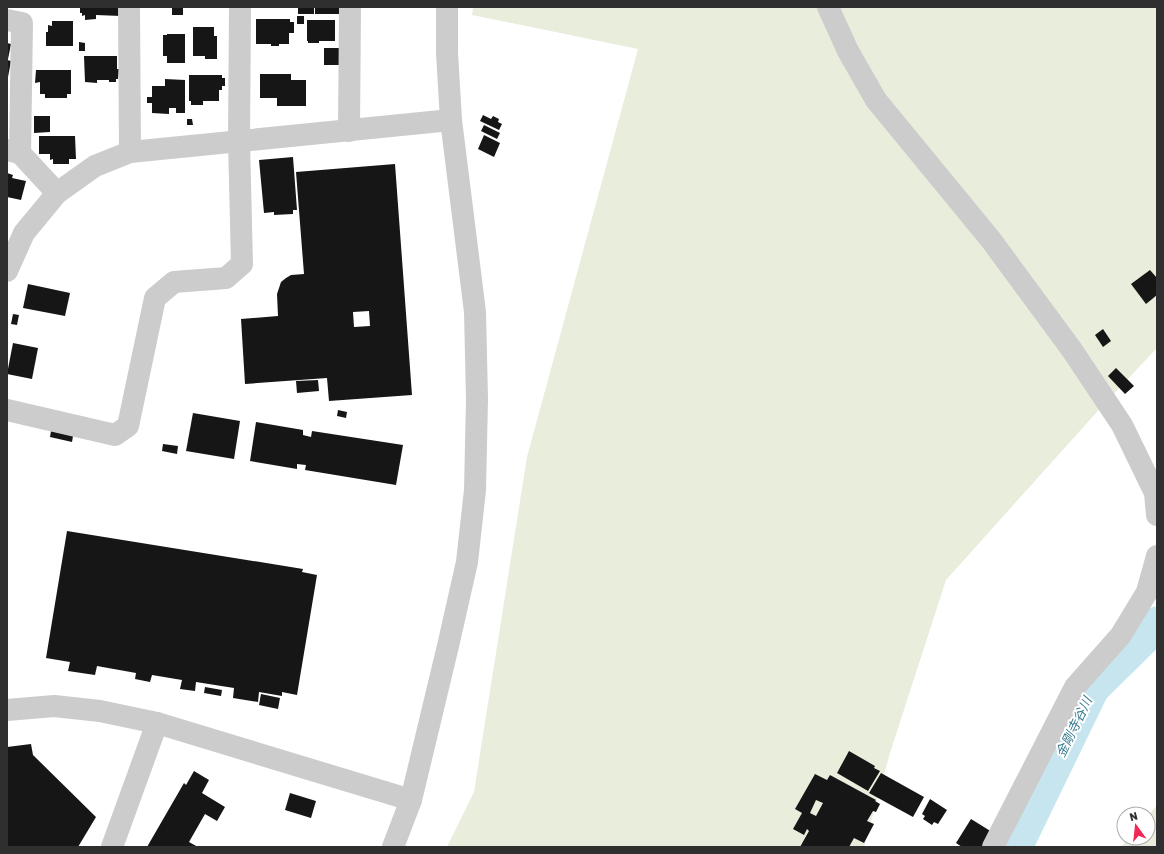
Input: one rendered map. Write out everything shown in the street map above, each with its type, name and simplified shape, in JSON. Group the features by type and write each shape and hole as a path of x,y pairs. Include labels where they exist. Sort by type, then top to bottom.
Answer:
{"street":[{"path":"129,7 130,152"},
{"path":"7,410 115,435 128,426 155,298 174,282 226,278 242,264 239,140 240,7"},
{"path":"349,131 350,7"},
{"path":"393,847 411,800 467,562 475,490 477,399 476,312 451,120 447,53 447,7"},
{"path":"828,7 848,51 876,100 991,240 1072,350 1122,424 1155,493 1157,515"},
{"path":"17,17 14,152 57,193"},
{"path":"7,271 24,233 57,193 95,166 130,152 451,120"},
{"path":"993,847 1075,687 1121,635 1147,592 1157,556"},
{"path":"7,710 54,706 100,711 157,723 411,800"},
{"path":"112,847 157,723"}],"green space":[{"path":"473,7 1157,7 1157,348 1105,403 946,580 890,753 864,847 447,847 474,792 527,457 638,49 472,15"},
{"path":"1157,805 1157,847 1121,847 1156,846"}],"building":[{"path":"80,7 121,7 121,16 96,15 96,19 85,20 85,15 82,16 82,13 80,13"},
{"path":"172,7 183,7 183,15 172,15"},
{"path":"298,7 314,7 314,14 298,14"},
{"path":"315,7 340,7 340,14 315,14"},
{"path":"297,16 304,16 304,24 297,24"},
{"path":"256,19 290,19 290,22 294,22 294,33 289,33 289,44 271,46 271,44 256,44"},
{"path":"307,20 335,20 335,41 308,43"},
{"path":"52,21 73,21 73,46 46,46 46,32 48,32 48,25 52,26"},
{"path":"193,27 214,27 214,36 217,36 217,59 205,59 205,56 193,56"},
{"path":"185,34 185,63 167,63 167,56 163,56 163,35"},
{"path":"79,42 85,43 85,51 79,51"},
{"path":"7,43 11,44 8,59 7,59"},
{"path":"324,48 340,48 339,65 324,65"},
{"path":"84,56 117,56 117,69 119,69 118,79 116,79 116,82 109,82 109,80 97,80 97,83 85,82"},
{"path":"7,60 11,61 8,77 7,77"},
{"path":"36,70 71,70 71,94 67,94 67,98 45,98 45,94 40,94 40,82 35,83"},
{"path":"260,74 291,74 291,80 306,80 306,106 277,106 277,98 260,98"},
{"path":"189,75 222,75 222,78 225,78 225,86 222,86 222,90 219,90 219,101 203,101 203,105 191,105 191,101 189,101"},
{"path":"165,79 185,80 185,113 176,113 176,108 169,108 169,114 152,113 152,103 147,103 147,97 152,97 152,86 165,86"},
{"path":"483,115 491,119 493,116 499,119 498,122 502,124 499,130 480,121"},
{"path":"34,116 50,116 50,132 34,133"},
{"path":"187,119 192,119 193,125 187,125"},
{"path":"484,125 500,133 497,139 481,131"},
{"path":"484,135 500,143 494,157 478,149"},
{"path":"39,136 75,136 76,159 69,159 69,164 53,164 53,159 50,160 50,154 39,154"},
{"path":"293,157 297,210 293,210 293,214 274,215 274,212 264,213 259,160"},
{"path":"395,164 412,395 329,401 327,378 245,384 241,319 278,316 277,294 281,282 291,275 304,274 296,172","holes":["369,311 370,326 354,327 353,312"]},
{"path":"7,173 13,175 12,178 26,181 21,200 7,197"},
{"path":"1150,270 1157,278 1157,295 1146,304 1131,284"},
{"path":"28,284 70,293 65,316 23,308"},
{"path":"13,314 19,315 17,325 11,324"},
{"path":"1103,329 1111,341 1103,347 1095,335"},
{"path":"13,343 38,348 32,379 7,374"},
{"path":"1116,368 1134,386 1125,394 1108,376"},
{"path":"318,380 319,391 297,393 296,381"},
{"path":"338,410 347,412 346,418 337,416"},
{"path":"193,413 240,421 234,459 186,451"},
{"path":"256,422 303,430 303,435 311,437 312,431 403,445 396,485 305,470 306,465 297,464 297,469 250,461"},
{"path":"51,431 73,436 72,442 50,437"},
{"path":"163,444 178,446 177,454 162,451"},
{"path":"67,531 303,569 302,572 317,575 297,695 282,692 282,696 259,692 258,702 233,698 234,688 196,682 195,691 180,689 182,680 152,675 150,682 135,679 136,673 97,666 95,675 68,671 70,662 46,658"},
{"path":"205,687 222,690 221,696 204,693"},
{"path":"261,694 280,698 278,709 259,705"},
{"path":"31,744 33,755 96,817 78,847 7,847 7,747"},
{"path":"849,751 875,766 874,768 880,771 868,791 837,773"},
{"path":"194,771 209,780 202,793 225,807 217,821 205,814 189,842 198,847 147,847 184,783 186,785"},
{"path":"881,773 924,797 913,817 869,793"},
{"path":"815,774 827,780 830,775 876,800 875,801 880,804 876,812 873,811 867,821 874,824 864,843 854,838 849,847 800,847 809,831 807,829 804,835 793,829 802,813 795,809","holes":["816,800 823,803 816,816 810,813"]},
{"path":"290,793 316,801 311,818 285,810"},
{"path":"930,799 947,810 938,824 934,822 932,825 923,819 925,816 922,814"},
{"path":"971,819 992,832 982,847 962,847 956,843"}],"waterway":[{"name":"金剛寺谷川","path":"1015,847 1092,688 1157,624"}]}
